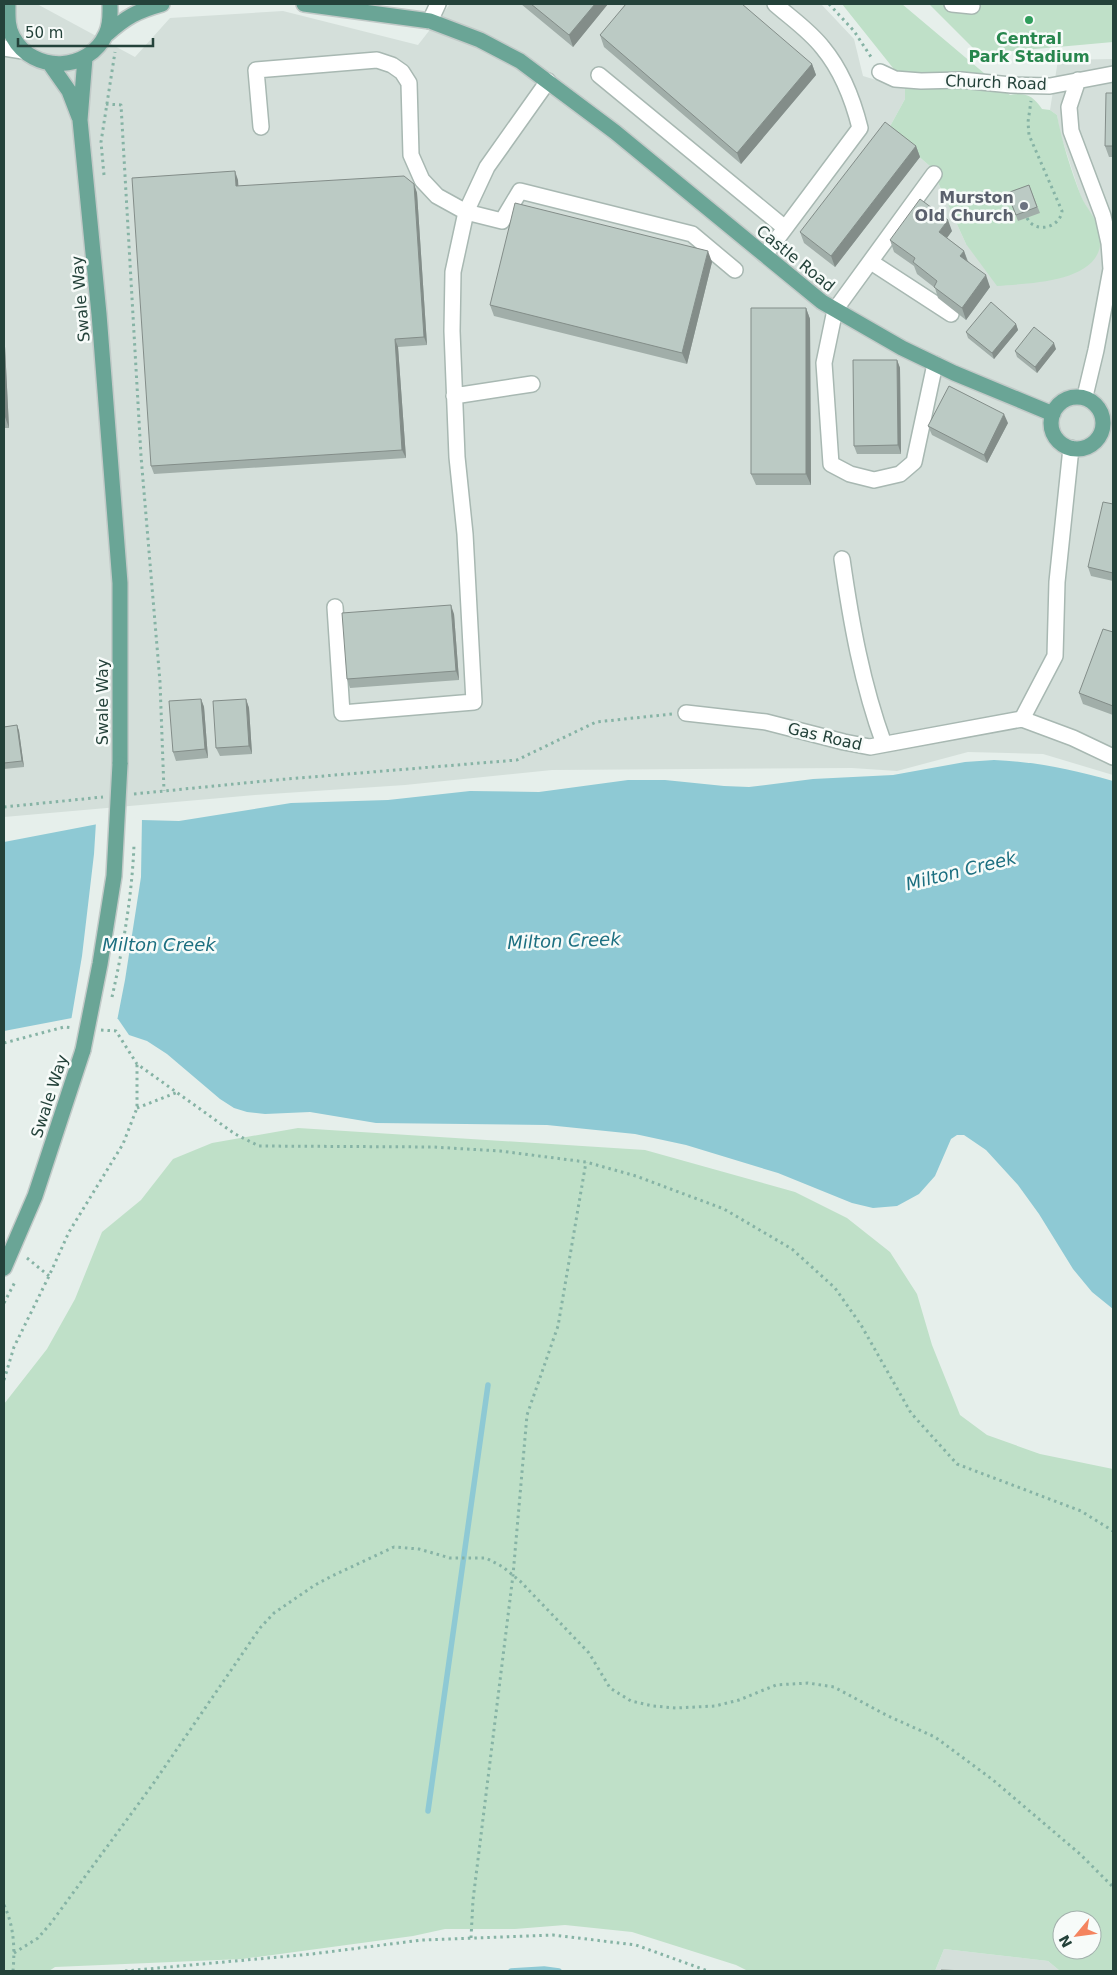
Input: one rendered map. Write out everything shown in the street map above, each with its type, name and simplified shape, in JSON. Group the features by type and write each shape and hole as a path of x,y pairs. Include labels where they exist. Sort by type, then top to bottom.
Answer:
{"main road":[{"path":"7,4 8,21 13,37 23,51 36,59 50,64 62,65 85,58 98,47 106,34 124,18 162,4"},
{"path":"106,34 110,18 110,4"},
{"name":"Castle Road","path":"304,4 430,21 480,40 520,61 615,132 822,302 934,364 1053,414"},
{"name":"Swale Way","path":"4,1268 35,1196 83,1050 100,964 114,876 120,764 120,582 99,314 80,120 85,58"},
{"name":"Swale Way","path":"50,64 69,91 80,120"},
{"path":"1085,396 1096,404 1100,410 1107,436 1085,448 1071,448 1063,445 1056,439 1052,431 1051,422 1053,414 1057,406 1064,400 1085,396"}],"street":[{"path":"430,21 438,4"},
{"path":"765,254 860,128 854,104 838,68 808,32 775,4"},
{"path":"952,4 972,6 972,4"},
{"path":"4,48 23,51"},
{"path":"261,127 256,70 377,60 392,65 402,72 408,83 411,155 422,180 437,196 466,212 502,220 520,191 692,234 735,270"},
{"name":"Church Road","path":"880,72 895,78 904,79 961,80 1050,86 1113,74"},
{"path":"599,75 785,228"},
{"path":"1078,80 1069,107 1071,131 1103,216 1109,243 1111,269 1096,350 1085,396"},
{"path":"335,607 342,713 474,702 464,521 457,457 454,396 453,272 466,212 486,168 548,82"},
{"path":"934,174 835,310 824,363 831,464 850,474 874,480 900,474 914,462 934,364"},
{"path":"870,262 951,314"},
{"path":"454,396 532,384"},
{"path":"1071,448 1057,582 1055,656 1022,719 1073,738 1113,757"},
{"path":"842,559 853,635 873,716 884,744"},
{"name":"Gas Road","path":"686,713 766,722 844,742 870,746 1022,719"}],"path":[{"path":"829,4 854,32 880,72"},
{"path":"121,46 115,52 106,104 121,105 141,456 159,672 164,791"},
{"path":"1027,218 1034,226 1042,228 1058,222 1062,216 1062,211 1029,135 1028,122 1034,85"},
{"path":"125,795 516,760 596,722 686,713"},
{"path":"4,807 106,797"},
{"path":"4,1380 14,1347 69,1232 123,1144 137,1108 137,1064 235,1134 259,1146 433,1147 500,1151 586,1162 636,1176 724,1209 792,1249 835,1288 861,1325 911,1413 957,1464 1081,1511 1113,1531"},
{"path":"137,1108 178,1092"},
{"path":"471,1938 474,1890 513,1575 527,1415 558,1326 586,1162"},
{"path":"26,1258 49,1276"},
{"path":"14,1953 38,1938 51,1923 147,1792 260,1628 274,1613 332,1576 394,1547 419,1549 450,1558 486,1558 503,1567 589,1653 610,1688 631,1701 653,1706 676,1708 715,1706 739,1700 776,1684 808,1683 834,1687 888,1716 943,1742 993,1780 1080,1854 1113,1887"},
{"path":"4,1905 12,1928 13,1971"},
{"path":"125,1971 312,1954 422,1940 553,1935 636,1945 708,1971"}],"shaded area":[{"path":"4,4 37,4 135,57 170,18 283,11 418,45 450,4 821,4 854,39 863,76 889,84 905,83 905,99 888,130 931,167 966,244 1100,231 1081,197 1060,133 1057,115 1050,110 1058,60 1113,59 1113,775 1043,754 968,752 897,771 852,768 552,770 405,785 255,795 4,817"},
{"path":"944,1949 1048,1961 1060,1971 935,1971"}],"green space":[{"path":"842,4 902,4 1010,95 1020,94 1029,96 1042,109 1050,110 1057,115 1064,146 1077,186 1083,201 1097,223 1100,233 1099,250 1092,262 1080,271 1064,277 1046,281 997,286 966,244 931,167 888,130 905,99 905,83"},
{"name":"Central Park Stadium","path":"929,4 1113,4 1113,42 979,54"},
{"path":"298,1128 645,1150 795,1192 847,1218 890,1252 917,1294 932,1345 960,1415 987,1435 1040,1454 1113,1469 1113,1971 1060,1971 1048,1961 944,1949 935,1971 748,1971 736,1965 632,1932 565,1925 515,1929 445,1929 413,1936 242,1959 55,1967 49,1971 4,1971 4,1404 47,1349 75,1299 102,1232 141,1200 173,1159 212,1143"}],"water":[{"name":"Milton Creek","path":"994,760 1025,762 1054,767 1113,781 1113,1309 1092,1292 1073,1269 1039,1214 1018,1185 986,1150 964,1135 957,1135 951,1139 935,1176 919,1194 897,1206 873,1208 852,1203 778,1173 686,1145 635,1134 547,1125 376,1123 310,1112 265,1114 247,1112 234,1108 220,1099 167,1054 147,1041 129,1035 118,1019 72,1018 4,1031 4,842 98,824 142,820 179,821 291,803 388,800 470,791 539,792 628,780 665,780 749,787 813,779 893,775 965,762"}],"pier":[{"path":"142,817 141,877 117,1021 71,1021 82,956 96,822"}],"building":[{"path":"531,4 595,4 569,35"},
{"path":"626,4 742,4 812,64 737,153 600,35"},
{"path":"1106,93 1113,93 1113,146 1105,146"},
{"path":"885,122 916,146 831,256 800,232"},
{"path":"235,171 236,186 404,176 414,184 424,337 395,339 402,450 151,466 132,178"},
{"name":"Murston Old Church","path":"1029,185 1037,207 1016,215 1007,193"},
{"path":"920,199 948,220 939,232 964,251 960,256 986,275 962,308 934,287 937,281 913,262 915,258 890,240"},
{"path":"515,203 708,251 682,353 490,305"},
{"path":"991,302 1016,324 992,353 966,332"},
{"path":"751,308 806,308 806,474 751,474"},
{"path":"1034,327 1054,343 1035,367 1015,351"},
{"path":"853,360 897,360 898,445 854,446"},
{"path":"949,386 1004,414 984,455 928,426"},
{"path":"1103,502 1113,504 1113,573 1088,567"},
{"path":"451,605 456,671 347,679 342,613"},
{"path":"1103,629 1113,632 1113,706 1079,693"},
{"path":"201,699 205,749 173,752 169,701"},
{"path":"246,699 249,746 216,748 213,701"},
{"path":"17,725 22,761 4,763 4,727"}],"waterway":[{"path":"428,1811 488,1385"},
{"path":"511,1971 544,1969 559,1971"}],"place":[{"name":"Central Park Stadium","path":"1029,20"},
{"name":"Murston Old Church","path":"1024,206"}]}
